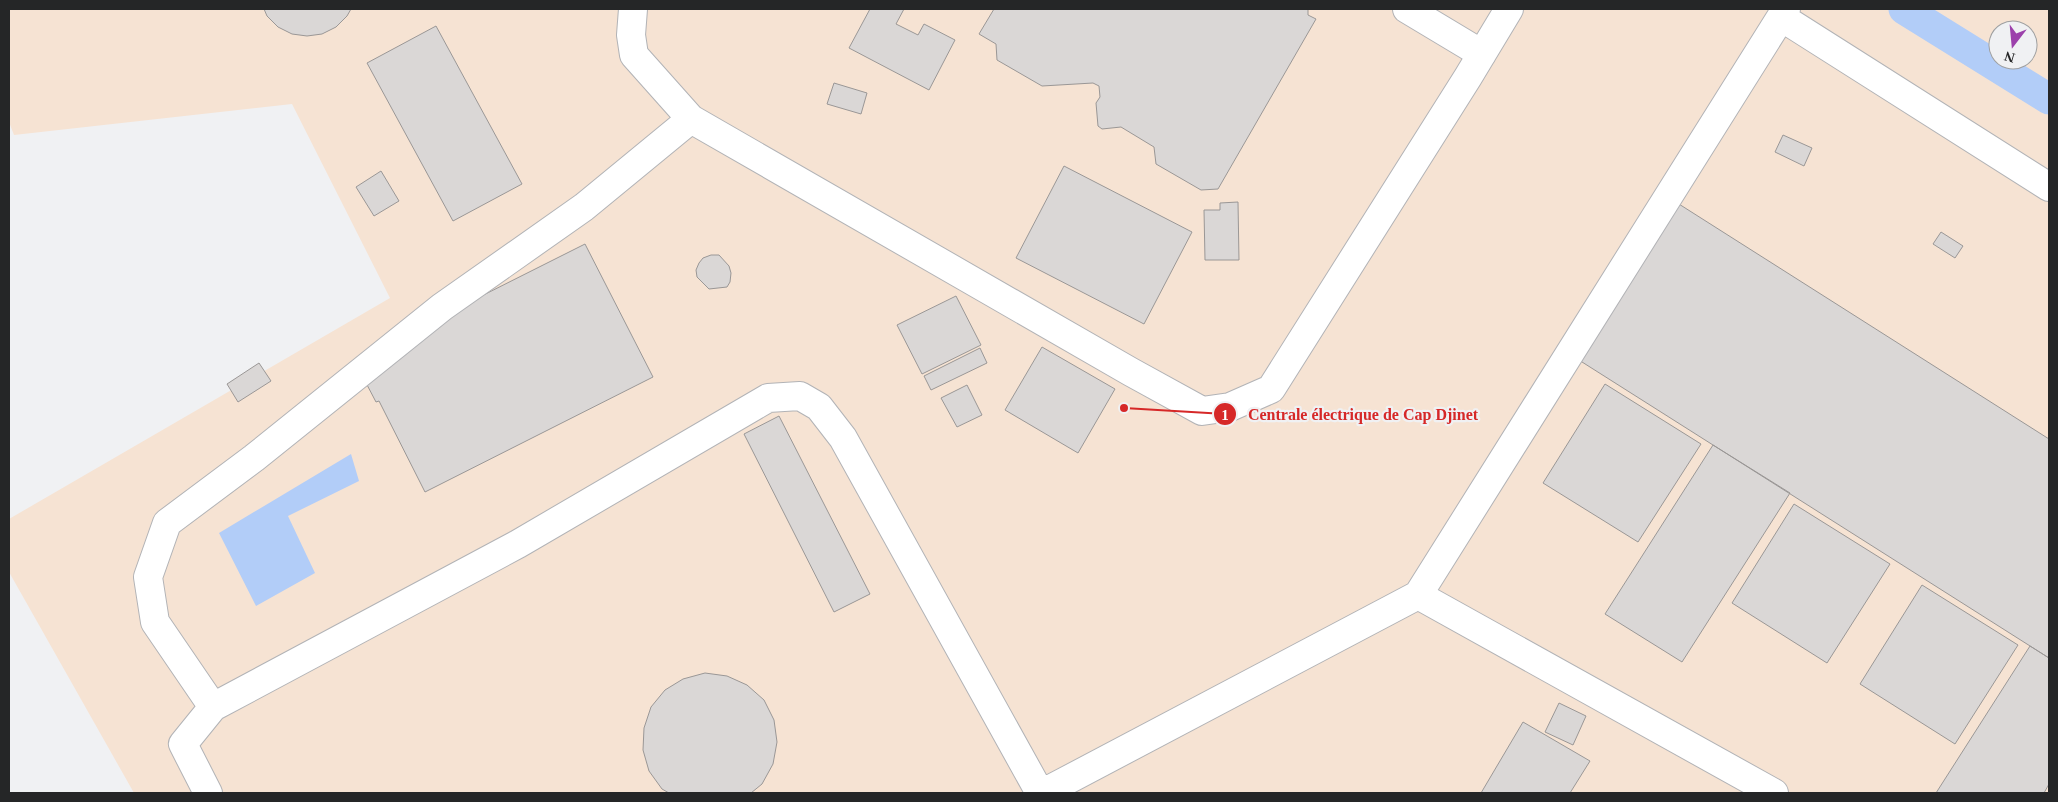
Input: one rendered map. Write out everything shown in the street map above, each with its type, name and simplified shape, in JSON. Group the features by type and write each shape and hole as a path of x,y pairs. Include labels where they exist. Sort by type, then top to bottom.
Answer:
{"lane":[{"path":"633,9 631,35 634,55 691,119 1202,411 1230,407 1271,388 1509,9"},
{"path":"1407,9 1482,54"},
{"path":"208,793 183,744 214,707 518,544 768,398 800,396 819,407 843,438 1042,793 1418,595 1783,13 2049,187"},
{"path":"214,707 154,622 148,577 167,523 254,458 442,306 584,207 691,119"},
{"path":"1418,595 1774,793"}],"shaded area":[{"path":"9,9 2049,9 2049,793 134,793 9,572 9,519 390,298 292,104 14,135 9,122"}],"water":[{"path":"351,454 359,481 288,516 315,573 256,606 219,533"}],"building":[{"path":"264,9 351,9 336,27 322,34 307,36 292,34 278,27 267,16"},
{"path":"870,9 904,9 896,24 918,35 924,24 955,40 929,90 849,48"},
{"path":"994,9 1308,9 1308,15 1316,19 1218,189 1201,190 1156,164 1154,147 1121,127 1102,129 1098,126 1096,103 1100,97 1099,86 1093,83 1042,86 997,60 996,44 979,34"},
{"path":"436,26 522,184 453,221 367,63"},
{"path":"834,83 867,93 861,114 827,104"},
{"path":"1783,135 1812,148 1804,166 1775,152"},
{"path":"1064,166 1192,232 1144,324 1016,258"},
{"path":"381,171 399,201 374,216 356,187"},
{"path":"1671,199 2049,439 2049,658 1571,355"},
{"path":"1238,202 1239,260 1205,260 1204,210 1220,210 1220,203"},
{"path":"1941,232 1963,246 1955,258 1933,244"},
{"path":"585,244 653,377 425,492 379,401 376,402 354,360"},
{"path":"719,255 729,266 731,273 730,282 727,287 709,289 697,277 696,270 699,263 703,258"},
{"path":"956,296 981,345 922,374 897,325"},
{"path":"1042,347 1115,389 1078,453 1005,410"},
{"path":"980,348 987,363 931,390 924,376"},
{"path":"259,363 271,381 238,402 227,384"},
{"path":"1605,384 1701,444 1638,542 1543,483"},
{"path":"967,385 982,415 957,427 941,398"},
{"path":"779,416 870,594 834,612 744,434"},
{"path":"1713,445 1790,493 1682,662 1605,614"},
{"path":"1794,504 1890,564 1827,663 1732,603"},
{"path":"1922,585 2018,645 1955,744 1860,684"},
{"path":"2030,646 2049,658 2049,784 2044,793 1936,793"},
{"path":"705,673 727,676 747,685 764,700 774,720 777,742 773,764 762,784 751,793 669,793 662,789 649,771 643,750 644,728 651,707 665,690 683,679"},
{"path":"1559,703 1586,716 1573,745 1545,732"},
{"path":"1523,722 1590,761 1570,793 1481,793"}],"waterway":[{"path":"1904,9 2049,99"}],"place":[{"name":"Centrale électrique de Cap Djinet","path":"1124,408"}]}
